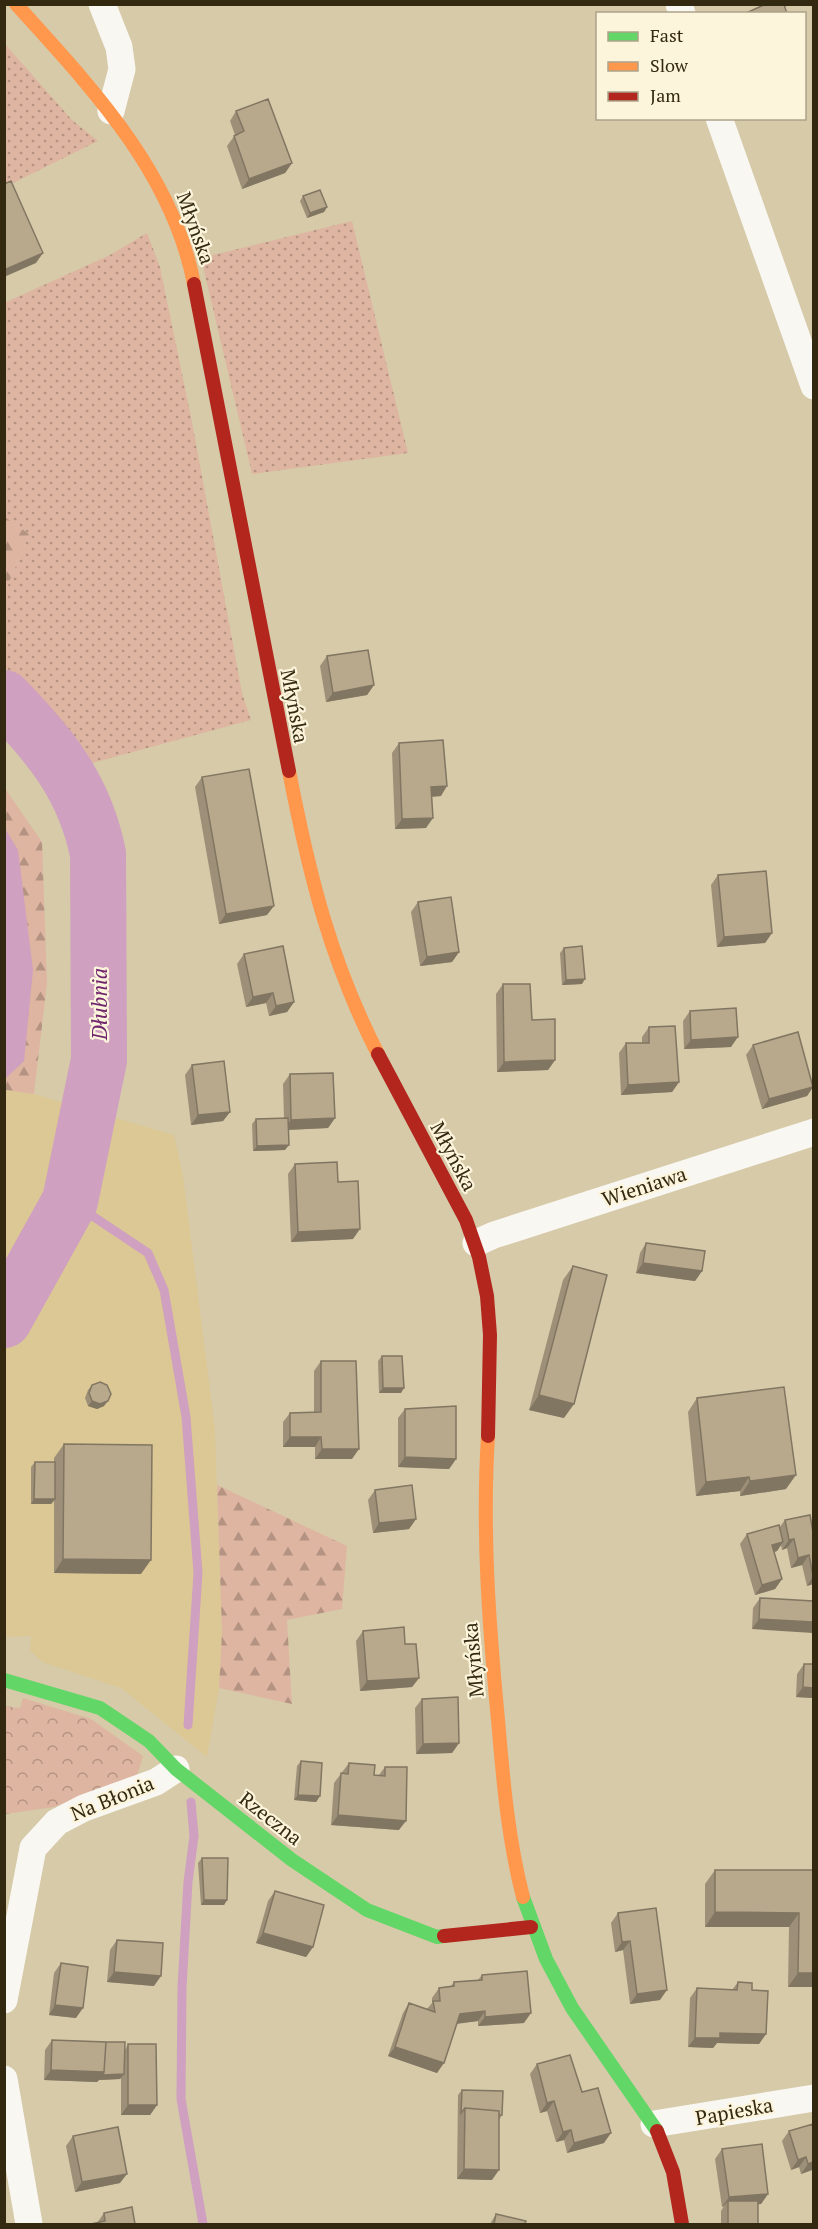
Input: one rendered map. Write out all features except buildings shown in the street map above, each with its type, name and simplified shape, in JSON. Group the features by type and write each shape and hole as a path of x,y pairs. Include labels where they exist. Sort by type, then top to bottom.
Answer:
{"street":[{"name":"Młyńska","path":"15,4 129,134 167,200 190,262 275,706 309,865 326,928 342,976 368,1038 453,1195 476,1243 486,1287 489,1325 484,1532 486,1590 505,1783 519,1879 531,1927 555,1979 618,2077 654,2124 676,2179 682,2224"},
{"path":"102,4 119,47 122,69 111,111"},
{"path":"720,120 813,386"},
{"name":"Wieniawa","path":"476,1243 494,1235 813,1132"},
{"name":"Rzeczna","path":"4,1680 100,1708 149,1741 176,1769 292,1860 367,1910 437,1937 531,1927"},
{"name":"Na Błonia","path":"4,2000 33,1848 57,1822 84,1808 156,1782 176,1769"},
{"path":"4,2079 29,2224"},
{"name":"Papieska","path":"654,2124 813,2098"}],"shaded area":[{"path":"4,827 18,850 33,970 24,1061 7,1077 4,1077"},
{"path":"5,1090 34,1094 174,1135 183,1176 215,1430 222,1632 219,1688 207,1757 121,1688 42,1662 30,1650 31,1636 5,1637"}],"green space":[{"path":"5,44 72,120 98,141 5,187"},
{"path":"352,221 408,453 252,474 201,258"},
{"path":"147,233 160,267 192,422 242,693 251,720 92,763 5,667 5,592 29,534 5,517 4,303 110,255"},
{"path":"5,517 29,534 5,592"},
{"path":"4,787 42,842 47,983 34,1094 5,1090"},
{"path":"217,1485 347,1546 342,1609 287,1620 292,1704 219,1688 222,1632"},
{"path":"23,1698 91,1719 143,1756 137,1776 54,1807 5,1814 4,1706 20,1708"}],"waterway":[{"name":"Dłubnia","path":"4,698 51,751 75,788 92,830 98,854 99,1060 70,1201 4,1320"},
{"path":"70,1201 148,1253 164,1290 186,1417 198,1573 188,1725"},
{"path":"191,1802 194,1836 188,1882 182,1987 181,2099 203,2224"}],"traffic: fast":[{"path":"4,1680 100,1708 149,1741 176,1769 292,1860 367,1910 437,1937 444,1936"},
{"path":"523,1897 546,1959 572,2008 657,2131"}],"traffic: slow":[{"path":"16,4 99,99 148,167 183,243 194,284"},
{"path":"289,771 323,916 347,985 378,1054"},
{"path":"488,1436 486,1543 492,1649 507,1809 513,1853 523,1897"}],"traffic: jam":[{"path":"194,284 289,771"},
{"path":"378,1054 466,1220 479,1257 487,1296 490,1335 488,1436"},
{"path":"444,1936 531,1927"},
{"path":"657,2131 673,2172 682,2224"}]}
